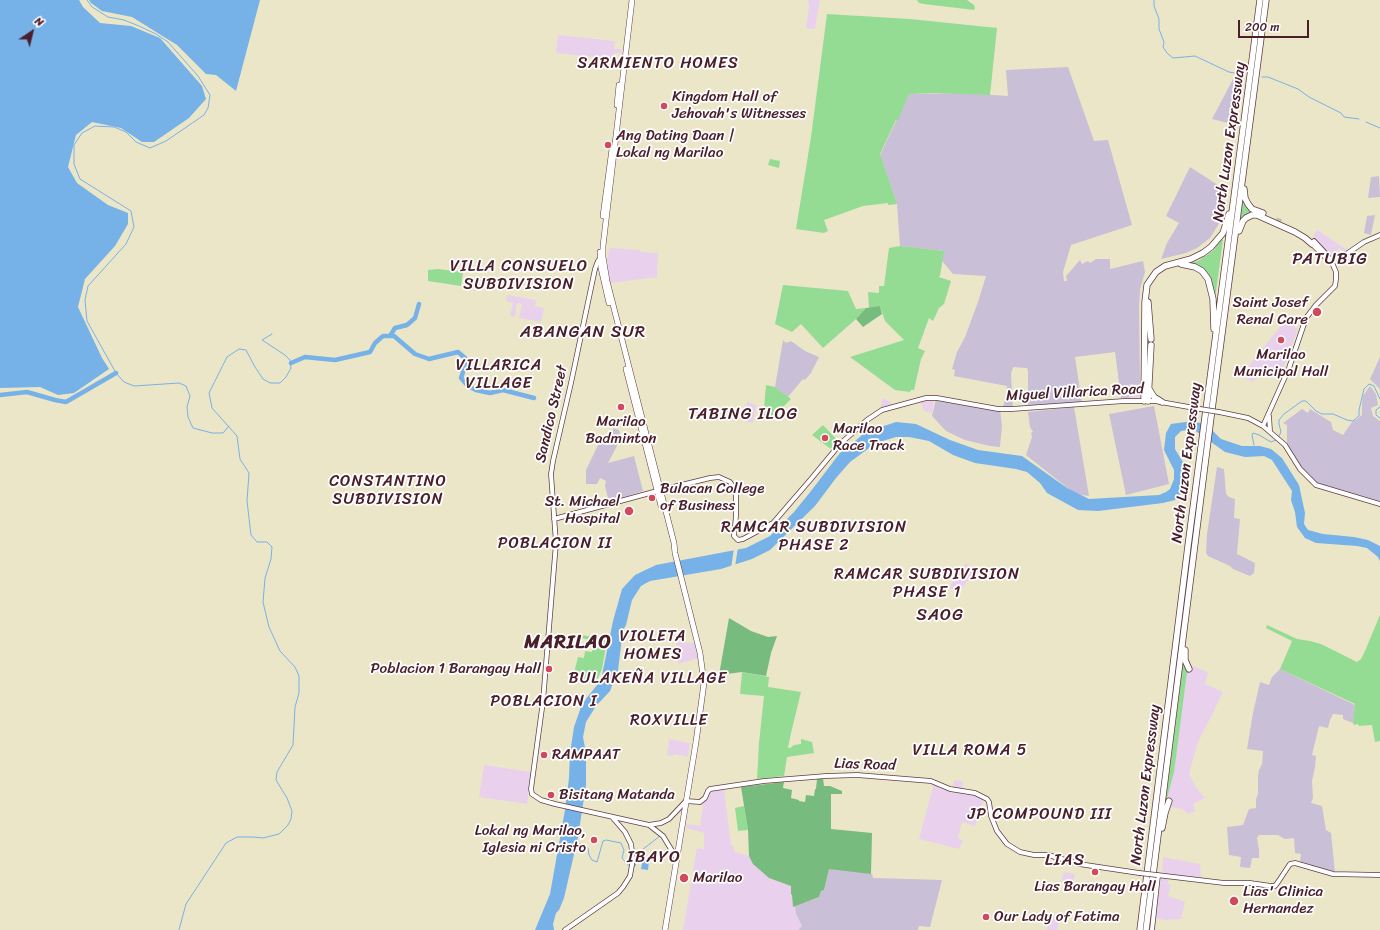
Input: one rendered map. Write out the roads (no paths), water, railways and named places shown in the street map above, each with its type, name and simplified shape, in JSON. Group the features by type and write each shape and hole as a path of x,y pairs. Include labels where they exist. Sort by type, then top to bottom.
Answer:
{"highway":[{"path":"629,0 604,207 601,257 659,491 674,543 673,545 700,653 704,683 701,712 666,930"},
{"path":"601,257 632,0"},
{"name":"North Luzon Expressway","path":"1208,416 1213,356 1260,0"},
{"name":"North Luzon Expressway","path":"1140,930 1208,416 1234,246 1266,0"},
{"path":"1244,173 1245,196 1248,204 1255,210 1297,229 1313,242"},
{"path":"1146,401 1145,302 1147,285 1156,272 1165,266 1196,257 1214,244 1224,229 1234,194"},
{"path":"1234,246 1243,221 1248,217 1255,215 1295,232 1313,242"},
{"path":"1146,401 1151,342 1148,302 1150,286 1157,276 1168,267 1180,264 1190,265 1204,274 1212,289 1214,314 1213,356"},
{"path":"1148,387 1154,396 1162,402"},
{"name":"North Luzon Expressway","path":"1146,930 1182,645 1204,446"},
{"path":"1182,645 1185,648 1185,660 1189,669"},
{"path":"1158,835 1162,830 1169,801"}],"main road":[{"path":"1329,261 1348,253 1364,242 1380,235"},
{"path":"1263,426 1289,368 1306,318 1316,305 1335,286 1336,272 1333,265 1313,242"},
{"name":"Sandico Street","path":"601,257 596,269 551,474 556,543 543,701 530,792 541,800 649,825 662,823 669,819 686,801"},
{"name":"Miguel Villarica Road","path":"659,491 714,478 722,478 727,480 736,491 736,516 733,534 735,539 738,540 753,535 773,523 812,479 840,444 867,420 882,410 926,398 937,398 998,409 1021,410 1146,401 1162,402 1252,419 1270,431 1285,445 1300,469 1316,485 1380,504"},
{"path":"1252,419 1262,420 1269,414"},
{"path":"1269,414 1268,422 1270,431"},
{"path":"554,519 659,491"},
{"name":"Lias Road","path":"686,801 700,802 705,798 710,789 764,781 857,775 932,781 950,788 975,793 987,799 997,831 1006,844 1020,852 1034,855 1048,855 1079,864 1140,873 1224,883 1250,883 1271,886 1277,884 1289,865 1293,863 1333,874 1380,875"},
{"path":"565,930 618,893 630,876 633,859 631,844 625,832 612,817"},
{"path":"649,825 662,836 677,859"},
{"path":"1152,930 1158,875"}],"water":[{"path":"0,0 79,0 83,7 100,23 131,26 160,38 202,86 206,99 189,118 154,142 142,142 121,128 92,122 76,135 68,167 77,183 108,205 128,213 128,224 115,246 85,279 78,307 102,358 109,369 74,393 58,395 40,387 0,388"},
{"path":"89,0 260,0 236,91 216,75 206,74 177,45 132,17 102,11"},
{"path":"1193,421 1207,425 1221,439 1242,446 1260,446 1271,449 1282,458 1299,485 1305,513 1304,524 1308,530 1323,534 1368,540 1380,546 1380,561 1378,557 1367,548 1316,543 1305,538 1297,527 1295,512 1291,500 1292,491 1272,460 1264,456 1245,457 1225,452 1193,429 1181,431 1175,437 1175,449 1186,467 1182,484 1182,492 1175,500 1163,503 1098,511 1078,510 1047,493 1040,483 1027,472 975,463 953,455 929,441 909,437 896,437 876,443 850,462 815,506 770,550 752,559 721,569 650,581 641,586 632,600 626,625 623,630 618,670 610,691 596,706 586,722 583,737 586,753 586,785 578,837 564,898 559,910 556,913 553,924 554,930 535,930 550,894 565,810 574,727 582,704 601,680 613,621 622,589 635,575 656,565 746,548 770,536 794,512 840,453 866,432 896,422 916,424 950,440 978,450 1022,456 1067,488 1089,499 1159,495 1170,489 1174,479 1174,470 1164,450 1166,433 1171,424"},
{"path":"643,859 649,860 648,870 641,869"}],"waterway":[{"path":"87,0 92,7 108,17 124,20 139,26 156,34 168,42 198,76 210,95 208,108 204,115 166,141 150,148 136,142 126,132 114,127 95,126 82,133 74,145 74,164 80,179 131,211 134,227 126,244 88,286 85,300 87,321 116,373 124,382 134,386 179,383 186,386 190,396 187,407 188,417 193,428 212,433 223,433 229,426"},
{"path":"1154,0 1154,6 1159,19 1159,29 1164,42 1163,47 1167,53 1173,58 1195,56 1229,72 1240,74"},
{"path":"1262,77 1268,77 1298,89 1309,97 1341,113 1344,117 1359,119"},
{"path":"1366,122 1380,128"},
{"path":"390,336 395,328 407,325 415,318 419,304"},
{"path":"179,930 186,904 226,843 237,837 263,838 279,834 288,825 291,819 292,811 287,798 276,780 277,772 293,745 295,707 299,693 299,676 295,667 280,651 269,627 263,602 265,578 271,559 272,547 267,542 257,542 251,535 247,501 249,473 240,459 237,436 212,408 209,393 227,357 239,349 246,350 263,379 270,383 280,383 286,377 291,368 290,360 262,340 272,334"},
{"path":"291,363 305,357 335,360 370,352 375,343 383,336 394,336 415,354 429,359 458,352 465,358 465,366 461,378 468,386 476,390 490,393 503,390 534,398"},
{"path":"0,395 27,392 66,402 116,373"},
{"path":"1278,438 1281,432 1279,420 1284,414 1302,401 1306,401 1316,411 1322,414 1333,414 1353,421 1359,416 1364,389 1369,384 1374,386 1380,399"},
{"path":"1380,407 1376,410 1376,415 1380,418"},
{"path":"1254,445 1253,433 1271,442 1276,440"},
{"path":"633,868 642,850 660,836"},
{"path":"584,845 588,848 589,855 592,860 597,862 603,841 606,840 621,843 624,850 622,858 630,867"},
{"path":"576,842 583,845"}],"tunnel":[{"path":"1276,220 1281,222"}],"place":[{"name":"Kingdom Hall of Jehovah's Witnesses","path":"664,106"},
{"name":"Ang Dating Daan | Lokal ng Marilao","path":"608,145"},
{"name":"Saint Josef Renal Care","path":"1317,312"},
{"name":"Marilao Municipal Hall","path":"1281,340"},
{"name":"Marilao Badminton","path":"621,407"},
{"name":"Marilao Race Track","path":"825,438"},
{"name":"Bulacan College of Business","path":"652,498"},
{"name":"St. Michael Hospital","path":"629,511"},
{"name":"Poblacion 1 Barangay Hall","path":"549,669"},
{"name":"RAMPAAT","path":"544,755"},
{"name":"Bisitang Matanda","path":"551,795"},
{"name":"Lokal ng Marilao, Iglesia ni Cristo","path":"594,840"},
{"name":"Lias Barangay Hall","path":"1095,872"},
{"name":"Marilao","path":"684,878"},
{"name":"Lias' Clinica Hernandez","path":"1234,901"},
{"name":"Our Lady of Fatima","path":"986,917"}],"district":[{"name":"SARMIENTO HOMES","path":"658,64"},
{"name":"PATUBIG","path":"1330,260"},
{"name":"VILLA CONSUELO SUBDIVISION","path":"519,276"},
{"name":"ABANGAN SUR","path":"583,333"},
{"name":"VILLARICA VILLAGE","path":"499,375"},
{"name":"TABING ILOG","path":"743,415"},
{"name":"CONSTANTINO SUBDIVISION","path":"388,491"},
{"name":"RAMCAR SUBDIVISION PHASE 2","path":"814,537"},
{"name":"POBLACION II","path":"555,544"},
{"name":"RAMCAR SUBDIVISION PHASE 1","path":"927,584"},
{"name":"SAOG","path":"940,616"},
{"name":"MARILAO","path":"568,643"},
{"name":"VIOLETA HOMES","path":"653,646"},
{"name":"BULAKEÑA VILLAGE","path":"648,679"},
{"name":"POBLACION I","path":"544,702"},
{"name":"ROXVILLE","path":"669,721"},
{"name":"VILLA ROMA 5","path":"970,751"},
{"name":"JP COMPOUND III","path":"1040,815"},
{"name":"IBAYO","path":"654,858"},
{"name":"LIAS","path":"1065,861"}]}
